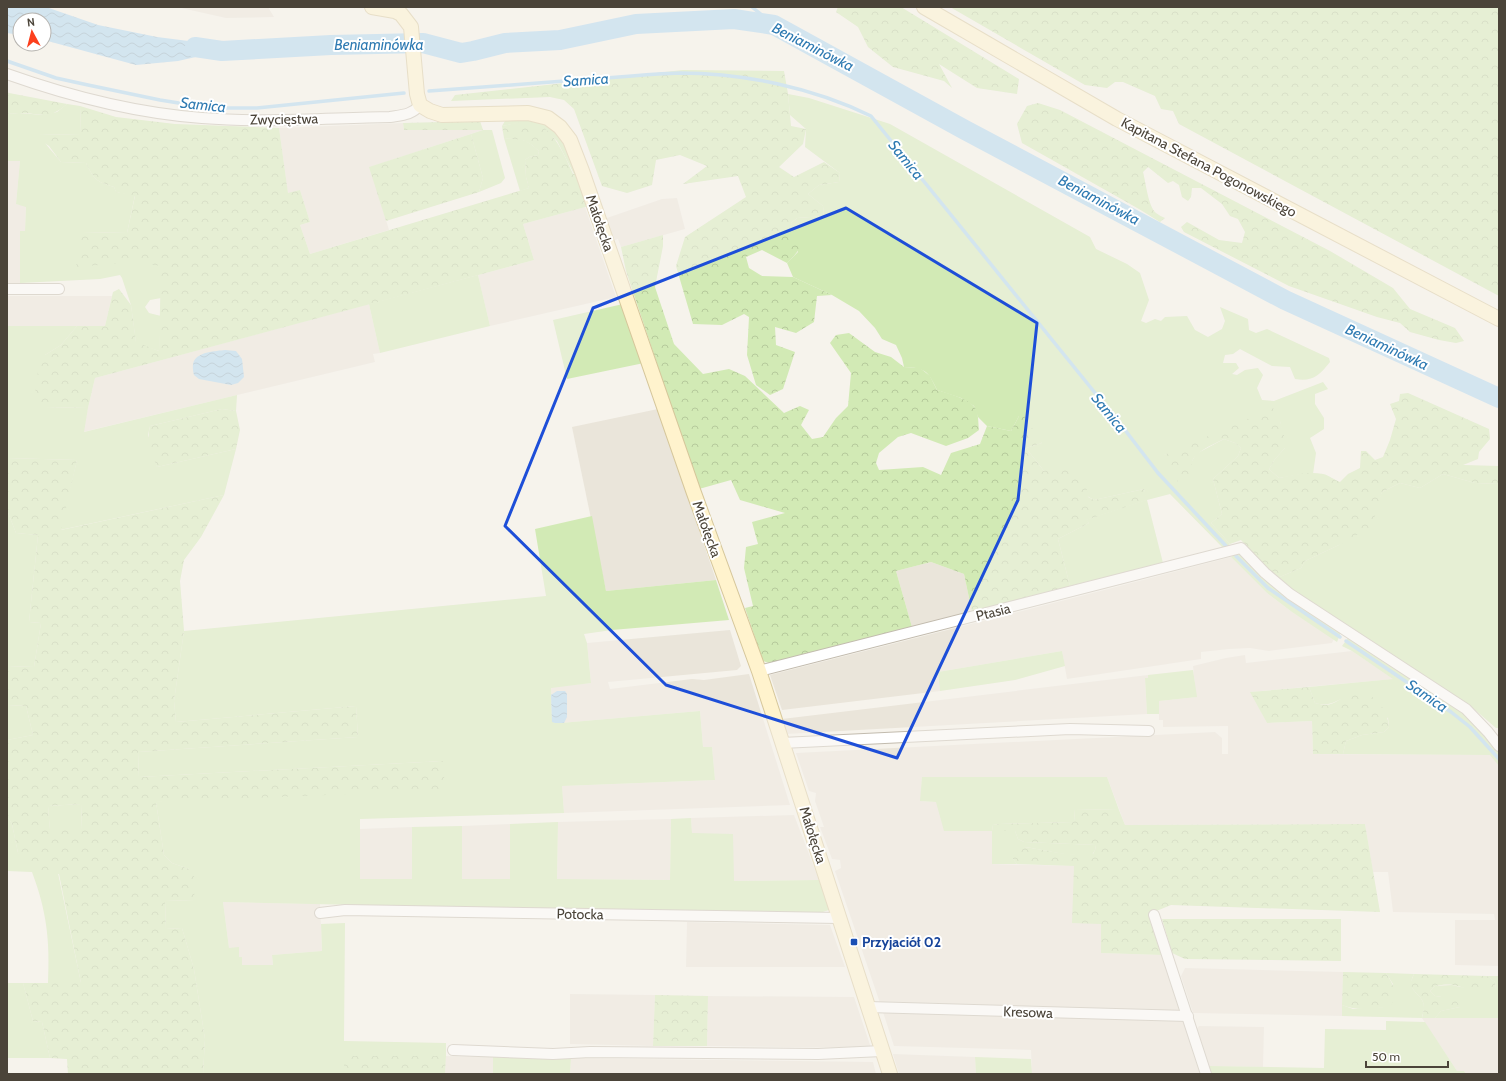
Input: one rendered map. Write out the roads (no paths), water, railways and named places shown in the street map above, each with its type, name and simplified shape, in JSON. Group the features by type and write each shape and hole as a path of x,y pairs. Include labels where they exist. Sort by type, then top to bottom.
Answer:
{"street":[{"path":"372,7 395,11 401,14 408,22 412,32 417,94 420,105"},
{"name":"Kapitana Stefana Pogonowskiego","path":"924,7 1117,119 1499,319"},
{"name":"Zwycięstwa","path":"7,74 92,100 157,113 202,118 264,121 390,116 406,114 416,110 420,105"},
{"name":"Małołęcka","path":"420,105 430,111 442,115 528,114 548,118 560,127 570,140 691,486 759,671 890,1074"},
{"path":"7,289 59,289"},
{"name":"Ptasia","path":"759,671 1241,548 1265,573 1290,594 1466,709 1483,726 1499,746"},
{"path":"782,743 1070,729 1149,731"},
{"name":"Potocka","path":"320,912 345,910 840,918"},
{"path":"1154,915 1206,1074"},
{"name":"Kresowa","path":"868,1007 1188,1016"},
{"path":"453,1050 553,1054 597,1052 818,1054 882,1050"}],"water":[{"path":"7,7 46,7 98,25 157,37 204,43 222,51 178,61 136,65 52,42 52,12 12,12 12,34 7,33"},
{"path":"225,350 236,351 242,359 244,377 238,383 231,385 199,379 194,375 193,364 196,358 208,352"},
{"path":"557,691 565,691 567,694 567,717 564,723 552,722 551,695"}],"waterway":[{"path":"752,7 774,25"},
{"name":"Beniaminówka","path":"195,47 222,51 331,45 423,43 461,53 505,43 560,40 636,24 734,19 774,25 965,130 1285,300 1499,398"},
{"name":"Samica","path":"7,61 56,78 88,85 160,100 191,105 227,108 257,108 404,93"},
{"name":"Samica","path":"429,91 654,74 704,74 754,79 802,90 826,97 871,116 1125,430 1158,473 1228,548"},
{"name":"Samica","path":"1236,556 1268,588 1340,637"},
{"name":"Samica","path":"1346,641 1451,712 1470,727 1499,759"}],"place":[{"name":"Przyjaciół 02","path":"854,942"}]}
